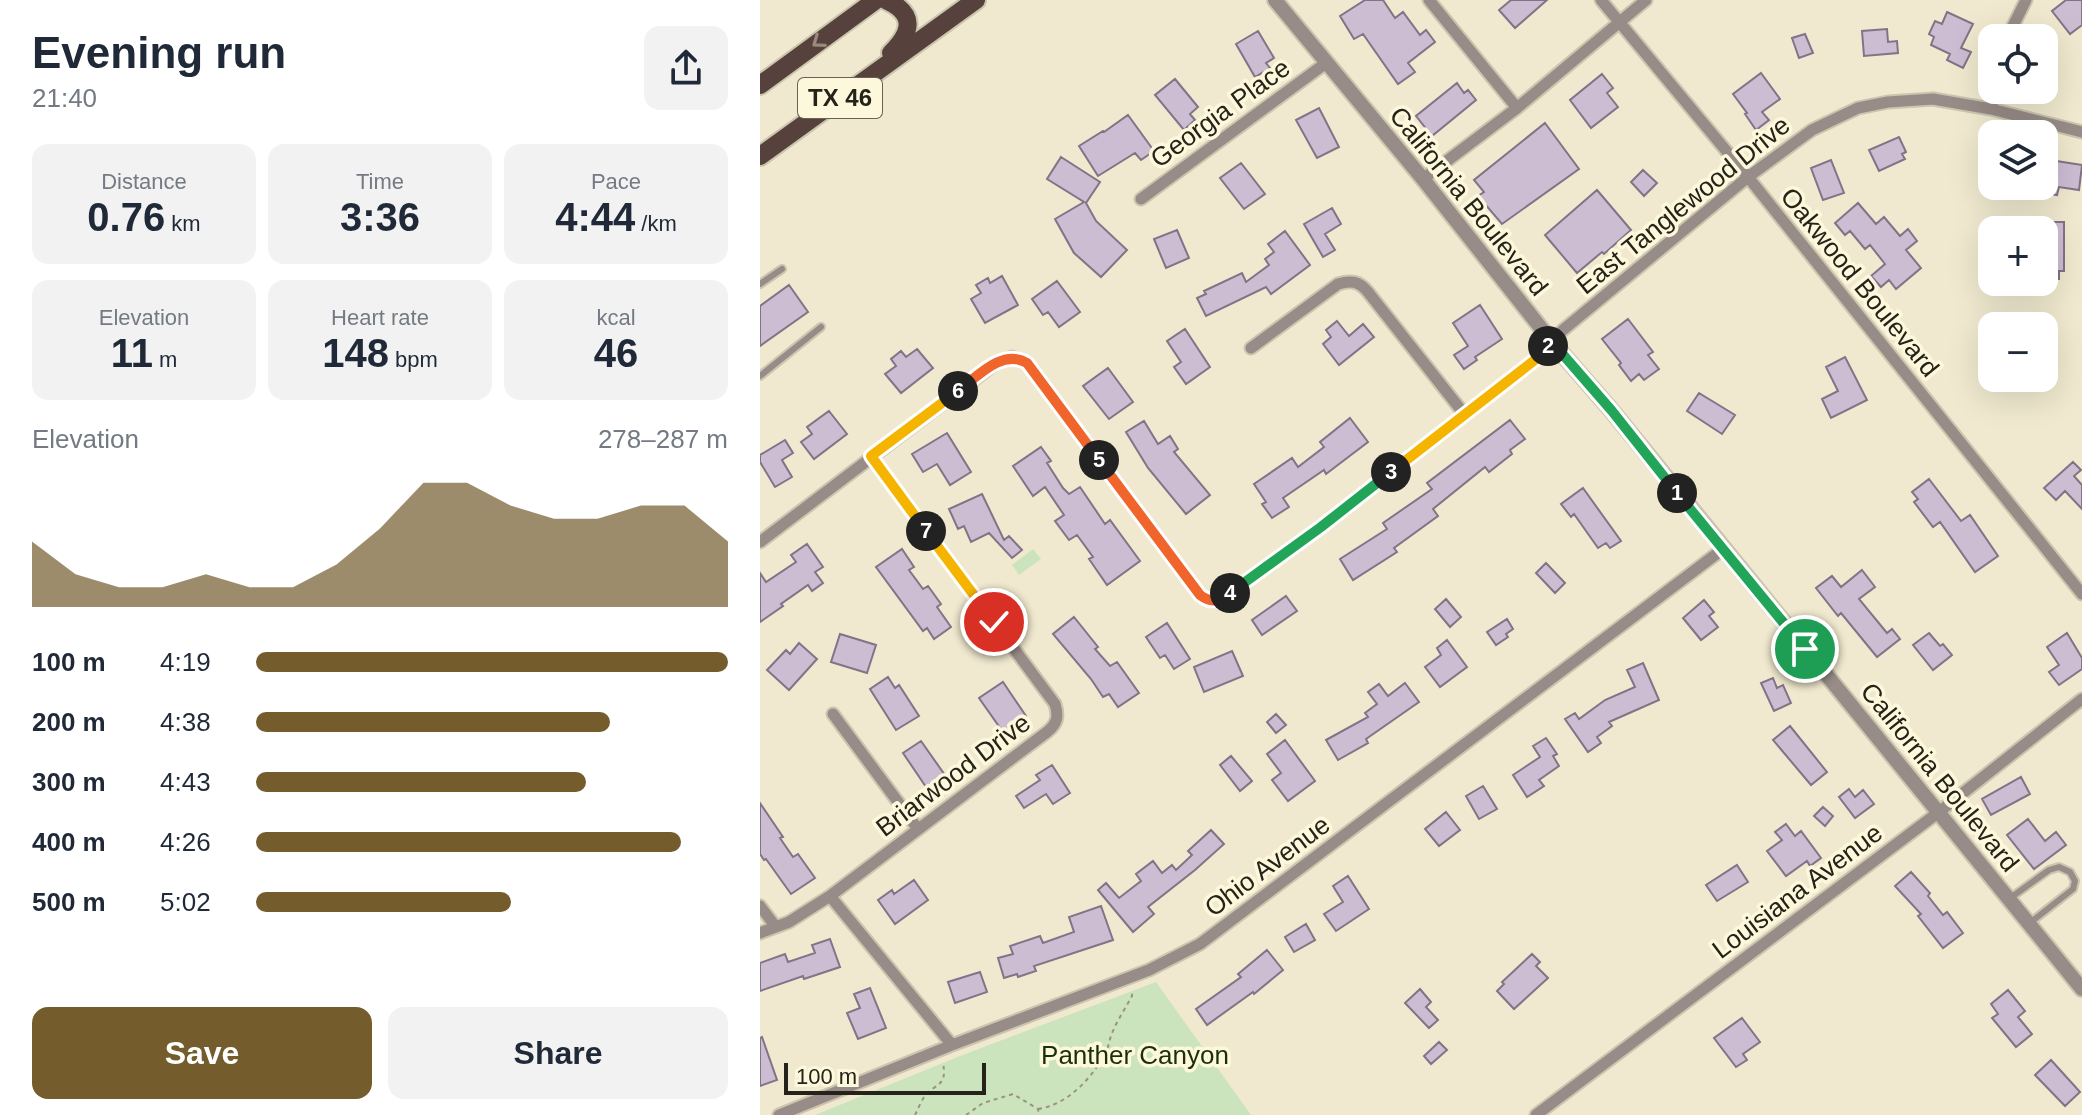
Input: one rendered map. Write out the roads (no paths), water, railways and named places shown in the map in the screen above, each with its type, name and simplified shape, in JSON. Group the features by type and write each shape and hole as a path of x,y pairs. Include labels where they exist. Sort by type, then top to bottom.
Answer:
{"main road":[{"name":"TX 46","path":"760,85 876,0"},
{"path":"860,83 905,39 908,19 901,7 886,0"},
{"name":"TX 46","path":"760,156 976,0"}],"street":[{"name":"California Boulevard","path":"1275,0 2082,989"},
{"path":"1429,0 1517,108"},
{"name":"Oakwood Boulevard","path":"1601,0 1748,177 2082,594"},
{"path":"1423,179 1517,108 1646,0"},
{"path":"2014,24 2026,0"},
{"name":"Georgia Place","path":"1141,199 1326,63"},
{"name":"East Tanglewood Drive","path":"871,456 996,363 1012,357 1020,359 1027,363 1200,595 1213,601 1220,600 1321,527 1536,359 1563,330 1748,177 1812,130 1858,108 1933,99 1991,109 2082,132"},
{"path":"1991,109 1992,104"},
{"path":"1251,348 1338,284 1355,282 1368,292 1465,415"},
{"path":"760,542 871,456"},
{"name":"Briarwood Drive","path":"760,933 789,922 830,896 1054,727 1057,720 1055,704 871,456"},
{"name":"Ohio Avenue","path":"779,1115 1149,970 1200,944 1723,549"},
{"name":"Louisiana Avenue","path":"1536,1115 1939,812 2082,699"},
{"path":"833,714 918,829"},
{"path":"830,896 946,1047"},
{"path":"760,906 776,927"}],"lane":[{"path":"760,284 782,269"},
{"path":"760,376 821,327"},
{"path":"2009,899 2049,870 2059,867 2070,872 2075,881 2073,889 2029,924"}],"park label":[{"name":"Panther Canyon","path":"1135,1055"}]}
